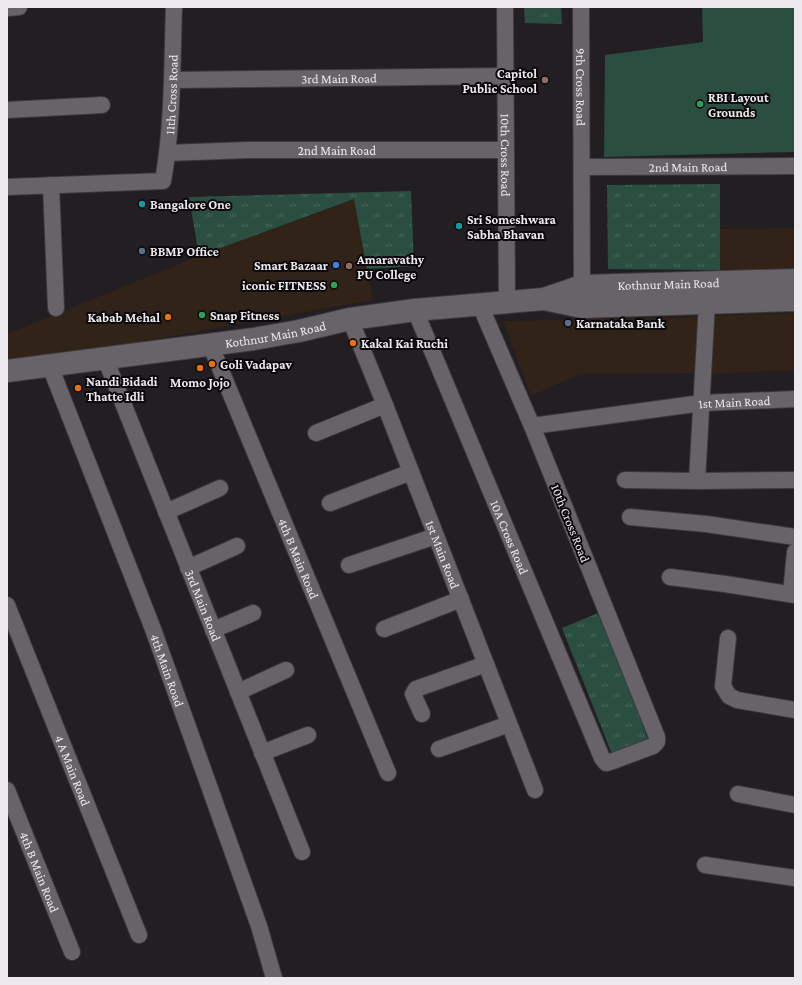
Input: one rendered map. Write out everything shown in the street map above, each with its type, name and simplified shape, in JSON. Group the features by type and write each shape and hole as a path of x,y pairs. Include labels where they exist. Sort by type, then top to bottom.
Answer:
{"main road":[{"name":"Kothnur Main Road","path":"7,371 284,334 350,319 415,310 795,280"},
{"name":"Kothnur Main Road","path":"582,296 707,303 795,300"}],"street":[{"path":"7,8 19,7"},
{"name":"11th Cross Road","path":"51,185 163,181 168,153 174,7"},
{"name":"10th Cross Road","path":"505,7 507,302"},
{"name":"9th Cross Road","path":"581,7 582,296"},
{"name":"3rd Main Road","path":"172,80 506,76"},
{"path":"7,110 102,105"},
{"name":"2nd Main Road","path":"168,153 248,150 506,150"},
{"name":"2nd Main Road","path":"582,167 795,166"},
{"path":"7,188 51,185 56,308"},
{"path":"697,481 707,303"},
{"name":"10th Cross Road","path":"480,305 532,426 657,737 657,742"},
{"name":"10A Cross Road","path":"415,310 599,750 606,763 653,746 657,742"},
{"name":"1st Main Road","path":"350,319 535,790"},
{"name":"4th B Main Road","path":"210,344 388,773"},
{"name":"3rd Main Road","path":"105,358 302,852"},
{"name":"4th Main Road","path":"50,366 153,628 258,926 274,978"},
{"name":"1st Main Road","path":"532,426 702,403 795,399"},
{"path":"316,433 385,405"},
{"path":"330,503 411,472"},
{"path":"625,480 795,480"},
{"path":"166,512 220,488"},
{"path":"630,517 706,524 795,537"},
{"path":"349,566 436,536"},
{"path":"188,568 237,546"},
{"path":"670,578 793,594 795,552"},
{"path":"384,629 460,599"},
{"name":"4 A Main Road","path":"7,605 139,935"},
{"path":"213,630 253,613"},
{"path":"728,638 723,686 729,696 737,700 795,710"},
{"path":"422,714 413,694 416,689 486,664"},
{"path":"238,692 286,670"},
{"path":"439,749 509,724"},
{"path":"262,753 308,735"},
{"name":"4th B Main Road","path":"7,790 72,952"},
{"path":"738,794 795,805"},
{"path":"704,866 795,878"}],"shaded area":[{"path":"355,199 373,300 7,364 7,334 199,256"},
{"path":"795,228 795,269 720,270 720,229"},
{"path":"795,313 795,370 710,374 711,316"},
{"path":"698,317 696,373 580,374 531,396 503,321"}],"green space":[{"path":"524,7 561,7 562,24 525,23"},
{"name":"RBI Layout Grounds","path":"702,7 795,7 795,152 604,157 605,55 703,42"},
{"path":"720,184 720,270 608,269 607,185"},
{"path":"411,191 414,266 367,269 354,199 199,256 189,197"},
{"path":"603,611 648,740 612,754 562,628"}],"place":[{"name":"Capitol Public School","path":"545,80"},
{"name":"RBI Layout Grounds","path":"700,104"},
{"name":"Bangalore One","path":"142,204"},
{"name":"Sri Someshwara Sabha Bhavan","path":"459,226"},
{"name":"BBMP Office","path":"142,251"},
{"name":"Smart Bazaar","path":"336,265"},
{"name":"Amaravathy PU College","path":"349,266"},
{"name":"iconic FITNESS","path":"334,285"},
{"name":"Snap Fitness","path":"202,315"},
{"name":"Kabab Mehal","path":"168,317"},
{"name":"Karnataka Bank","path":"568,323"},
{"name":"Kakal Kai Ruchi","path":"353,343"},
{"name":"Goli Vadapav","path":"212,364"},
{"name":"Momo Jojo","path":"200,368"},
{"name":"Nandi Bidadi Thatte Idli","path":"78,388"}]}
